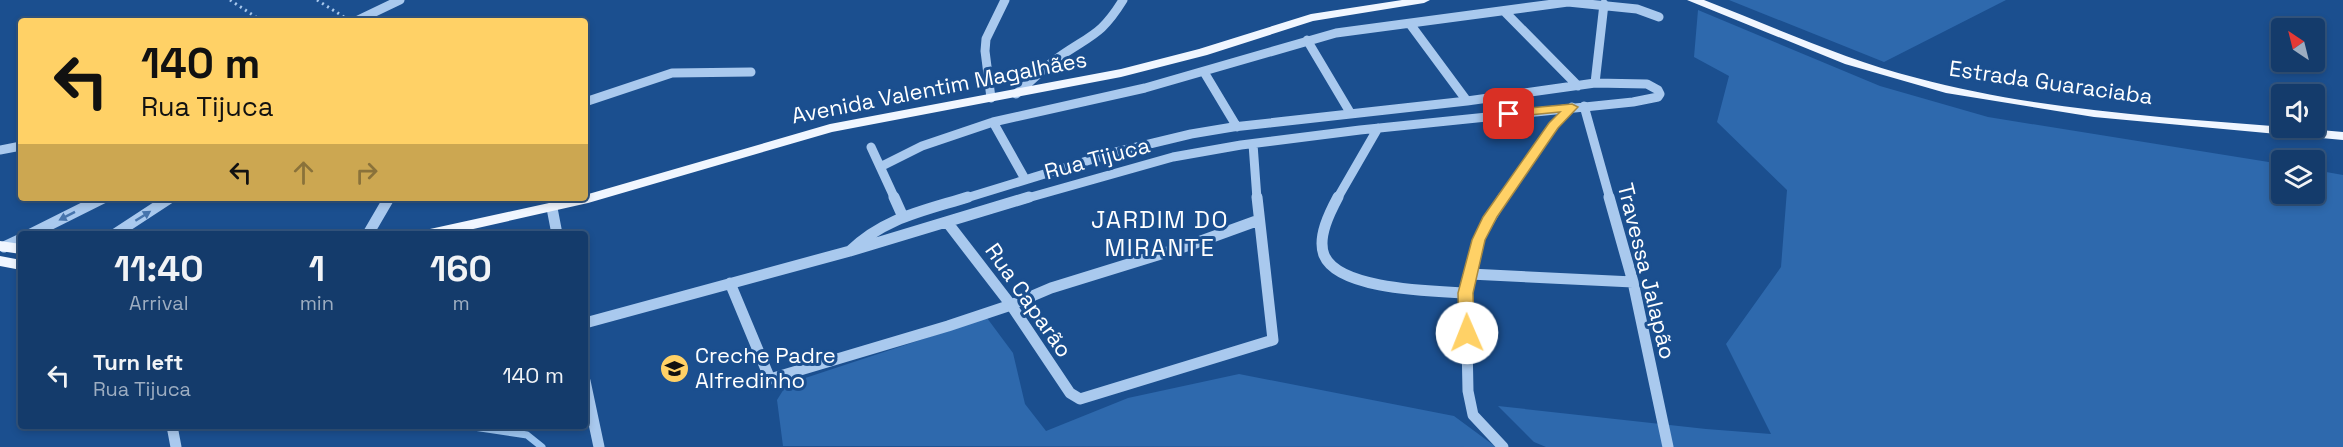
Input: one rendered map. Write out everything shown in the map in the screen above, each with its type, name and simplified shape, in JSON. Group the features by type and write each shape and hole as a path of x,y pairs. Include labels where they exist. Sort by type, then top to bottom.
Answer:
{"main road":[{"name":"Avenida Valentim Magalhães","path":"588,198 830,128 1155,66 1311,18 1424,0"},
{"name":"Estrada Guaraciaba","path":"1694,0 1842,58 1944,89 2023,104 2081,111 2343,136"},
{"name":"Avenida Valentim Magalhães","path":"444,231 578,201"},
{"path":"1,251 18,249"},
{"path":"1,251 18,263"}],"street":[{"path":"362,18 400,0"},
{"path":"991,98 985,51 986,39 1005,0"},
{"path":"1016,93 1061,56 1099,33 1111,20 1123,0"},
{"path":"882,166 922,146 993,122 1145,88 1336,33 1568,2 1637,9 1659,17"},
{"path":"850,251 868,234 903,217 1149,143 1237,127 1467,101 1595,83 1604,4"},
{"path":"1505,12 1578,86"},
{"path":"1410,24 1467,101"},
{"path":"1307,40 1351,114"},
{"path":"588,101 672,73 751,72"},
{"path":"1204,72 1237,127"},
{"name":"Rua Tijuca","path":"588,322 850,251 1173,157 1377,128 1633,102 1658,97 1659,90 1647,84 1595,83"},
{"path":"1503,447 1473,416 1468,391 1466,293 1470,274 1479,240 1490,217 1553,125 1578,106"},
{"name":"Travessa Jalapão","path":"1578,106 1633,282 1668,447"},
{"path":"993,122 1025,179"},
{"path":"1377,128 1372,144 1327,220 1323,244 1324,256 1331,267 1345,275 1370,282 1466,293"},
{"path":"730,284 770,379 1011,304 1051,288 1190,245 1259,220 1253,144"},
{"path":"0,150 18,147"},
{"path":"872,147 903,217"},
{"path":"37,231 97,201"},
{"path":"120,231 165,201"},
{"path":"370,231 387,201"},
{"path":"552,208 556,231"},
{"name":"Rua Caparão","path":"947,222 1011,304 1070,393 1080,399 1272,340 1259,220"},
{"path":"1,251 18,241"},
{"path":"1470,274 1633,282"},
{"path":"588,395 599,447"},
{"path":"173,429 176,447"}],"path":[{"path":"230,0 257,18"},
{"path":"317,0 345,18"}],"shaded area":[{"path":"1729,0 2006,0 1884,62"},
{"path":"1698,10 1880,86 1988,117 2271,162 2271,204 2325,204 2325,172 2343,175 2343,447 1546,447 1534,442 1498,406 1771,434 1726,344 1781,267 1787,190 1717,122 1729,76 1694,57"},
{"path":"987,318 1013,353 1025,404 1046,431 1128,398 1239,374 1454,416 1496,447 783,446 777,400 787,384"}],"waterway":[{"path":"487,429 527,435 542,447"}],"place":[{"name":"Creche Padre Alfredinho","path":"674,368"}],"district":[{"name":"JARDIM DO MIRANTE","path":"1160,233"}],"route":[{"path":"1467,333 1466,293 1479,240 1490,217 1541,142 1553,125 1572,107 1509,114"}]}
